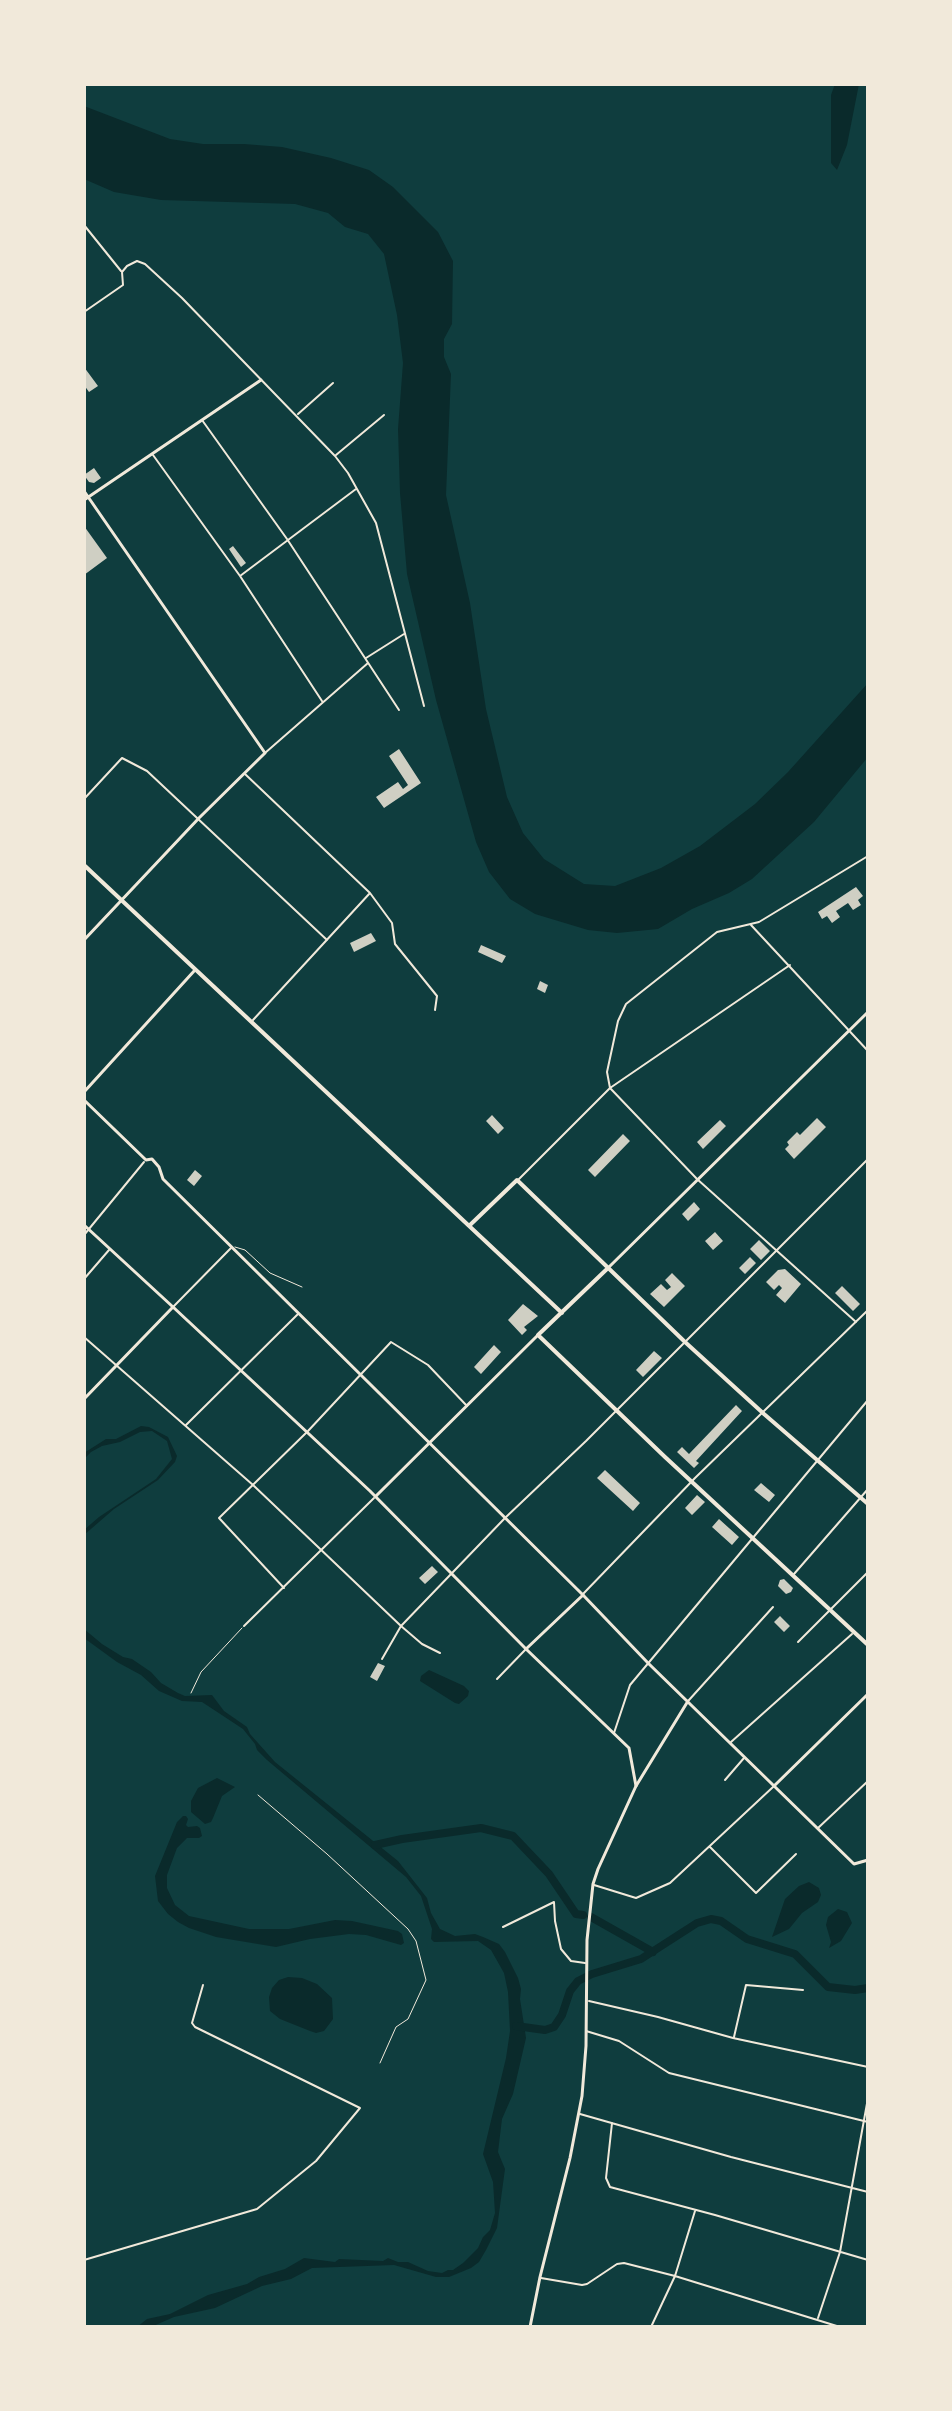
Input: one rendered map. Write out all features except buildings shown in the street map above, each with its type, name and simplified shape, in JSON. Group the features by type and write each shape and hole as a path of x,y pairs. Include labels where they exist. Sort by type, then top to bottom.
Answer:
{"main road":[{"path":"84,865 562,1313"},
{"path":"470,1225 517,1180 685,1342 868,1504"},
{"path":"608,1268 538,1335 868,1645"}],"street":[{"path":"84,225 122,272 123,285 84,312"},
{"path":"122,272 137,261 145,264 335,456 376,523 424,706"},
{"path":"86,498 261,380"},
{"path":"297,415 333,383"},
{"path":"335,456 384,415"},
{"path":"202,420 288,540 399,710"},
{"path":"152,454 240,576 322,701"},
{"path":"240,576 357,488"},
{"path":"84,491 265,753"},
{"path":"366,658 405,633"},
{"path":"84,940 244,773 322,701 369,663"},
{"path":"84,799 122,758 145,770 327,940"},
{"path":"244,773 370,893 392,923 395,944 437,996 435,1010"},
{"path":"856,1322 697,1179 610,1088 607,1072 618,1021 626,1004 717,932 759,922 868,856"},
{"path":"252,1021 370,893"},
{"path":"751,924 868,1051"},
{"path":"517,1180 610,1088 790,965"},
{"path":"84,1092 196,969"},
{"path":"608,1268 868,1012"},
{"path":"84,1100 146,1160"},
{"path":"84,1235 146,1160 152,1159 163,1179 817,1829 854,1864 868,1860"},
{"path":"382,1659 401,1626 451,1572 617,1411 868,1159"},
{"path":"84,1225 376,1496 526,1649 629,1748 636,1786"},
{"path":"84,1399 233,1246"},
{"path":"84,1279 110,1249"},
{"path":"497,1679 868,1310"},
{"path":"185,1426 298,1314"},
{"path":"244,1626 538,1335"},
{"path":"84,1337 253,1485 401,1626 422,1644 440,1653"},
{"path":"284,1588 219,1518 308,1431 391,1342 428,1365 467,1406"},
{"path":"614,1733 630,1685 868,1400"},
{"path":"793,1575 868,1489"},
{"path":"798,1642 868,1572"},
{"path":"530,2327 579,2114 584,2080 585,1974 593,1884 598,1869 636,1786 688,1701 773,1607"},
{"path":"731,1742 854,1632"},
{"path":"593,1884 636,1898 670,1883 868,1694"},
{"path":"725,1780 745,1757"},
{"path":"817,1829 868,1781"},
{"path":"709,1846 756,1893 796,1854"},
{"path":"503,1927 554,1902 561,1949 571,1961 586,1963"},
{"path":"84,2260 257,2209 316,2161 360,2108 195,2027 192,2023 203,1985"},
{"path":"733,2038 746,1985 803,1990"},
{"path":"586,2000 733,2038 868,2067"},
{"path":"586,2031 619,2041 669,2073 866,2122"},
{"path":"818,2319 840,2252 868,2098"},
{"path":"579,2114 868,2192"},
{"path":"612,2123 606,2174 610,2187 868,2260"},
{"path":"651,2327 675,2276 695,2210"},
{"path":"540,2277 582,2285 624,2263 840,2327"}],"lane":[{"path":"233,1246 245,1250 270,1273 302,1287"},
{"path":"191,1693 201,1672 244,1626"}],"path":[{"path":"258,1795 397,1918 416,1941 426,1980 408,2019 396,2027 380,2063"}],"water":[{"path":"835,84 859,84 847,145 837,170 831,163 831,95"},
{"path":"84,106 170,139 203,144 282,147 369,170 393,187 438,232 453,261 452,324 444,339 444,357 451,374 446,495 470,603 486,709 507,797 523,833 544,859 584,884 615,886 661,868 700,846 755,804 868,683 868,757 814,822 752,879 658,929 617,933 588,930 535,914 510,899 489,872 476,842 436,700 407,574 398,429 403,363 384,254 368,234 345,227 328,213 295,204 161,200 114,192 84,179"},
{"path":"141,1426 168,1437 177,1456 175,1462 158,1480 114,1509 84,1535 84,1530 99,1517 156,1479 172,1459 167,1441 152,1431 140,1432 120,1442 102,1446 84,1459 84,1453 106,1439 116,1439"},
{"path":"84,1629 178,1693 185,1696 212,1695 224,1711 247,1727 275,1762 398,1861 427,1898 440,1929 455,1936 475,1934 499,1944 505,1952 521,1989 526,2038 513,2094 502,2119 498,2152 505,2169 497,2228 479,2262 471,2268 449,2277 436,2277 394,2265 312,2268 291,2279 262,2286 215,2308 174,2317 151,2327 137,2327 147,2319 170,2314 208,2295 247,2284 304,2258 335,2262 339,2259 383,2261 388,2258 442,2273 463,2263 490,2230 495,2213 493,2182 483,2154 506,2058 510,2031 508,1992 504,1973 491,1950 478,1941 434,1942 421,1896 406,1877 267,1760 243,1729 202,1702 182,1701 159,1691 141,1675 84,1638"},
{"path":"429,1670 464,1686 469,1691 468,1696 459,1704 455,1703 420,1681"},
{"path":"217,1778 235,1787 222,1796 211,1822 205,1824 191,1812 191,1801 198,1788"},
{"path":"183,1816 188,1819 188,1827 200,1828 202,1836 187,1838 177,1848 167,1875 167,1888 175,1905 189,1916 249,1929 289,1929 335,1920 352,1921 398,1931 404,1943 401,1945 366,1935 349,1934 276,1947 216,1937 178,1922 158,1901 155,1876 177,1822"},
{"path":"809,1882 819,1888 821,1895 818,1902 802,1913 789,1929 772,1937 785,1899 799,1886"},
{"path":"838,1909 847,1912 852,1923 841,1941 829,1948 831,1942 826,1925 828,1917"},
{"path":"288,1977 317,1984 332,1998 333,2019 324,2031 310,2031 280,2019 270,2011 272,1988 279,1980"}],"waterway":[{"path":"375,1845 481,1828 513,1836 549,1874 576,1914 583,1915"},
{"path":"591,1917 653,1952"},
{"path":"516,2026 545,2030 554,2027 562,2015 570,1991 578,1981 641,1959 697,1923 711,1919 721,1921 747,1939 795,1954 828,1987 868,1988"}]}
